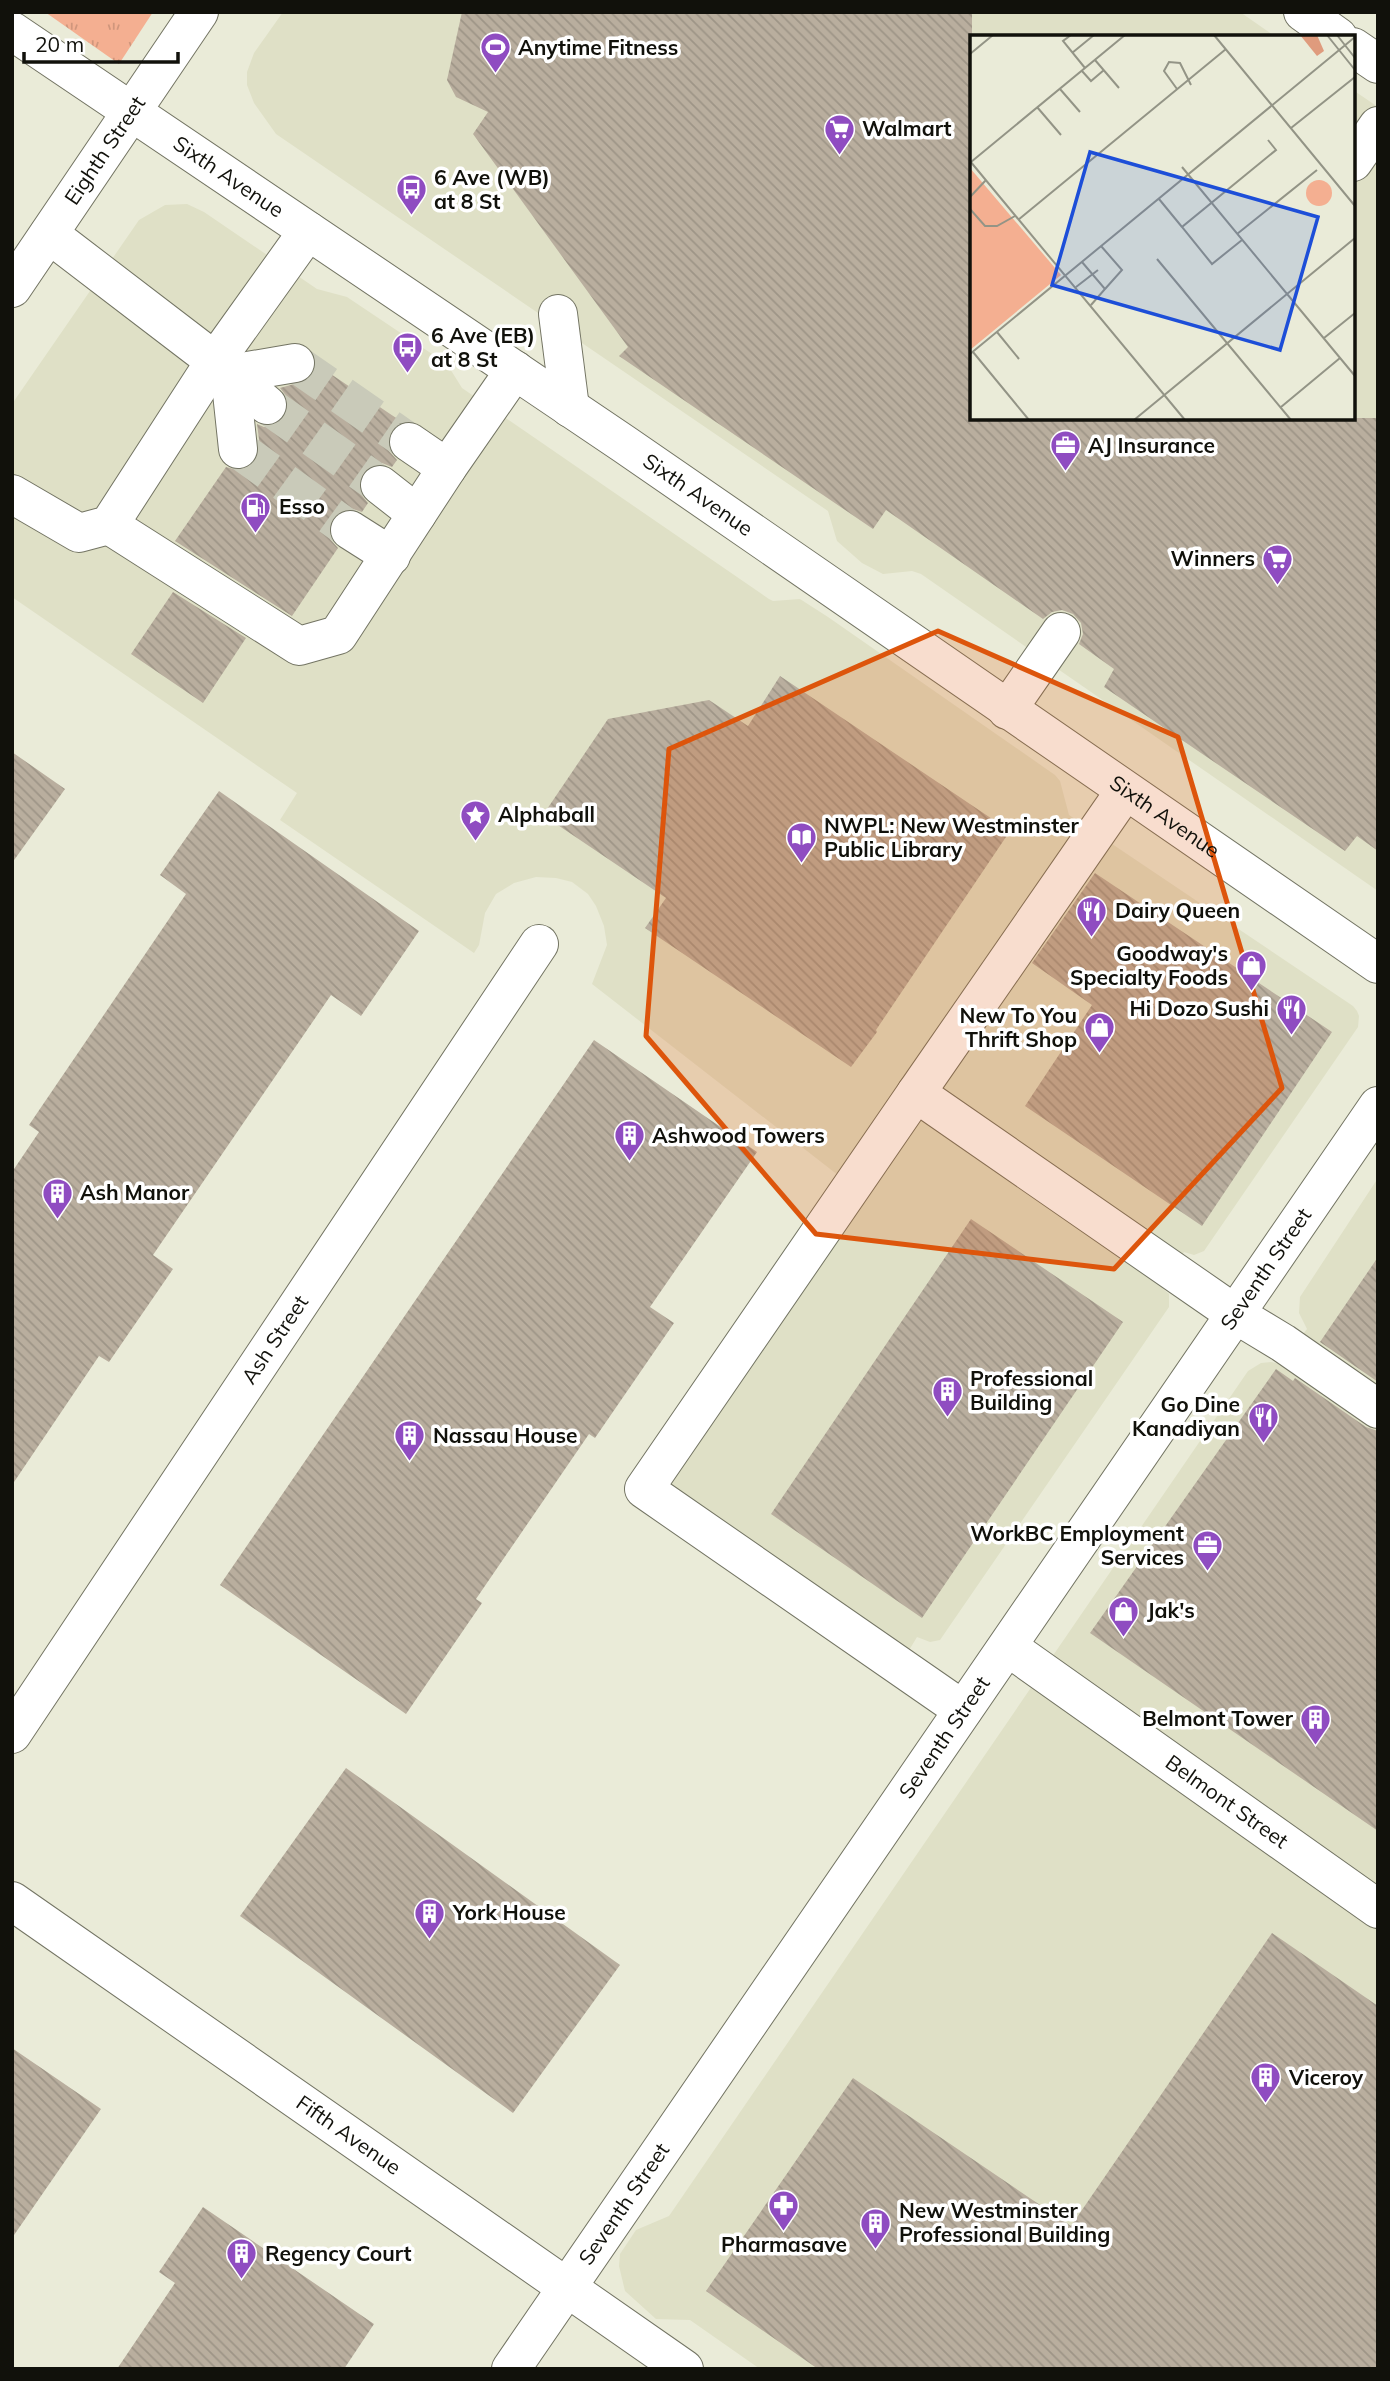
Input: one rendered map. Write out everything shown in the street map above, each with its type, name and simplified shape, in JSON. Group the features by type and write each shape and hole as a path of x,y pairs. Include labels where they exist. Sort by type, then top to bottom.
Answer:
{"street":[{"name":"Eighth Street","path":"12,288 199,12"},
{"path":"1303,12 1335,35"},
{"name":"Sixth Avenue","path":"12,31 515,370 1378,964"},
{"path":"1355,48 1378,64"},
{"path":"1355,159 1378,126"},
{"path":"12,494 79,533 108,525 223,368 308,231"},
{"path":"49,234 267,405"},
{"path":"558,314 570,408"},
{"path":"223,368 295,363"},
{"path":"223,368 238,449"},
{"path":"108,525 299,646 338,635 447,468 515,370"},
{"path":"409,442 447,468"},
{"path":"380,485 417,514"},
{"path":"350,530 391,556"},
{"path":"1007,710 1061,632"},
{"path":"963,1710 644,1489 1125,791"},
{"name":"Ash Street","path":"12,1734 539,944"},
{"path":"916,1093 1235,1314 1283,1343 1378,1409"},
{"name":"Seventh Street","path":"511,2369 1378,1106"},
{"name":"Belmont Street","path":"1008,1647 1378,1909"},
{"name":"Fifth Avenue","path":"12,1901 684,2369"}],"highlighted area":[{"path":"938,631 1178,737 1282,1088 1114,1269 816,1234 646,1036 669,749"}],"shaded area":[{"path":"283,12 1240,12 1273,35 970,35 970,420 1355,420 1355,91 1378,107 1378,891 921,574 912,571 883,574 862,563 837,541 828,511 276,134 254,103 247,85 247,72 254,53"},
{"path":"187,204 204,212 317,289 347,297 447,364 462,388 769,599 800,599 828,617 1055,775 1060,781 1069,815 1357,1011 1358,1027 1204,1251 1194,1255 1184,1252 1163,1289 1169,1294 1169,1307 940,1640 930,1642 917,1637 899,1667 644,1489 852,1186 592,984 607,945 604,926 588,894 572,882 536,877 514,883 496,894 485,913 479,945 474,953 280,820 297,793 12,597 12,404 139,220 165,205"},
{"path":"1378,1178 1378,2369 760,2369 690,2320 656,2319 625,2291 619,2266 620,2254 636,2230 669,2216 1248,1371 1261,1363 1280,1364 1307,1329 1299,1313 1300,1297"}],"green space":[{"path":"45,12 153,12 119,64"}],"building":[{"path":"462,12 972,12 970,420 1378,418 1378,851 1357,836 1345,851 1104,687 1114,669 1079,644 1083,634 1081,623 1073,614 1062,610 1052,612 1043,619 886,510 873,529 619,356 628,347 473,134 488,112 456,97 447,80"},
{"path":"316,364 402,422 391,429 387,440 389,451 397,460 392,467 382,463 362,472 358,483 360,493 368,503 362,512 350,508 339,511 332,518 328,530 330,539 338,548 292,616 175,541 226,467 241,471 250,467 258,458 260,447 257,424 264,427 275,425 284,419 288,410 287,397 280,388 308,380 315,371"},
{"path":"173,592 246,638 203,703 131,654"},
{"name":"NWPL: New Westminster Public Library","path":"780,676 1010,831 851,1067 645,928 666,898 543,815 608,719 709,700 748,726"},
{"path":"12,752 65,789 12,863"},
{"path":"219,791 419,931 361,1016 331,995 153,1255 173,1269 109,1362 99,1356 12,1485 12,1172 39,1132 29,1125 186,894 160,875"},
{"path":"1095,873 1332,1032 1202,1226 1025,1106 1092,1005 1032,963"},
{"name":"Nassau House","path":"594,1040 757,1152 650,1307 674,1323 595,1438 589,1434 476,1599 482,1603 406,1714 220,1585"},
{"name":"Professional Building","path":"971,1219 1123,1322 922,1618 771,1514"},
{"path":"1378,1257 1378,1382 1320,1342"},
{"path":"1276,1369 1293,1381 1295,1378 1366,1427 1378,1431 1378,1831 1090,1633"},
{"name":"York House","path":"346,1768 620,1965 513,2113 240,1916"},
{"name":"Viceroy","path":"1272,1933 1378,2006 1378,2369 818,2369 706,2291 853,2078 1071,2226"},
{"path":"12,2048 101,2109 12,2238"},
{"name":"Regency Court","path":"203,2207 374,2324 344,2369 117,2369 175,2283 159,2272"}],"tunnel":[{"path":"295,363 409,442"},
{"path":"267,405 380,485"},
{"path":"238,449 350,530"}],"place":[{"name":"Anytime Fitness","path":"495,75"},
{"name":"Walmart","path":"839,156"},
{"name":"6 Ave (WB) at 8 St","path":"411,217"},
{"name":"6 Ave (EB) at 8 St","path":"408,375"},
{"name":"AJ Insurance","path":"1065,473"},
{"name":"Esso","path":"256,534"},
{"name":"Winners","path":"1278,586"},
{"name":"Alphaball","path":"475,842"},
{"name":"NWPL: New Westminster Public Library","path":"801,865"},
{"name":"Dairy Queen","path":"1092,938"},
{"name":"Goodway's Specialty Foods","path":"1251,993"},
{"name":"Hi Dozo Sushi","path":"1292,1036"},
{"name":"New To You Thrift Shop","path":"1100,1055"},
{"name":"Ashwood Towers","path":"629,1163"},
{"name":"Ash Manor","path":"57,1220"},
{"name":"Professional Building","path":"947,1418"},
{"name":"Go Dine Kanadiyan","path":"1263,1444"},
{"name":"Nassau House","path":"410,1463"},
{"name":"WorkBC Employment Services","path":"1207,1573"},
{"name":"Jak's","path":"1124,1638"},
{"name":"Belmont Tower","path":"1316,1746"},
{"name":"York House","path":"430,1940"},
{"name":"Viceroy","path":"1266,2105"},
{"name":"Pharmasave","path":"784,2232"},
{"name":"New Westminster Professional Building","path":"876,2250"},
{"name":"Regency Court","path":"242,2281"}]}
